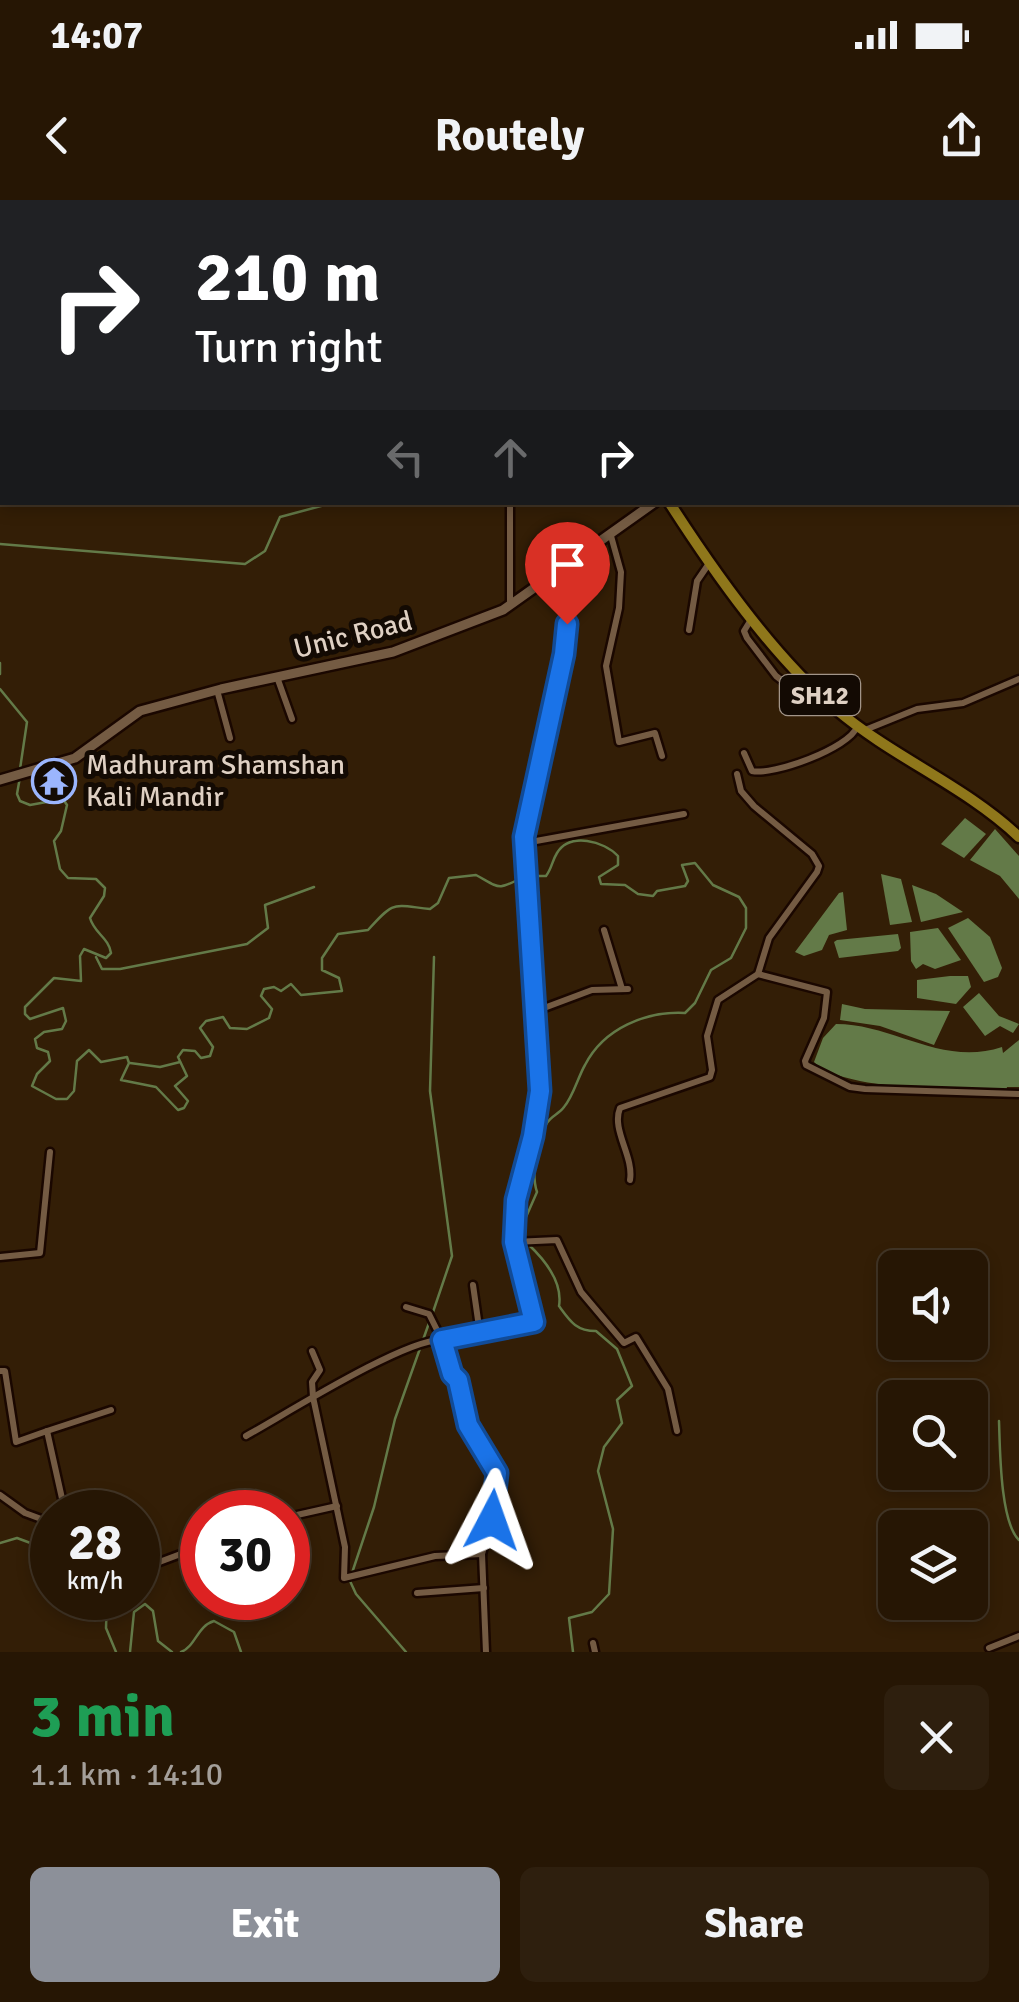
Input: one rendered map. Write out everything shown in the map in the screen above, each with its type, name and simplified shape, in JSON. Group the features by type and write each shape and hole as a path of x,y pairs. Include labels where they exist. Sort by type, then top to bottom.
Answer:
{"main road":[{"name":"Unic Road","path":"0,780 76,758 140,711 393,652 510,606 652,505"},
{"name":"SH12","path":"671,505 776,650 823,698 861,728 957,788 1019,837"}],"street":[{"path":"510,505 510,606"},
{"path":"611,536 621,572 606,666 619,742 655,733 662,756"},
{"path":"246,1436 313,1397 421,1344 534,1322 516,1242 516,1200 539,1107 525,843 530,798 564,654 572,562"},
{"path":"690,630 697,580 711,562"},
{"path":"753,617 744,631 776,676 815,706 823,698"},
{"path":"277,676 292,719"},
{"path":"744,754 752,771 766,772 846,743 861,728 917,709 963,703 1019,679"},
{"path":"217,690 230,738"},
{"path":"630,1180 630,1164 616,1117 620,1108 710,1077 707,1036 718,1000 758,974 768,938 810,886 818,866 812,854 746,796 738,785 737,774"},
{"path":"525,843 684,814"},
{"path":"536,1011 592,990 625,989 604,930"},
{"path":"758,974 828,992 824,1018 806,1065 840,1082 865,1089 1019,1094"},
{"path":"0,1257 40,1253 50,1152"},
{"path":"516,1242 557,1240 571,1274 593,1310 624,1343 636,1337 668,1389 677,1431"},
{"path":"473,1285 480,1334"},
{"path":"406,1307 432,1317 452,1374 458,1380 468,1425 497,1473 516,1551"},
{"path":"312,1351 320,1370 312,1382 313,1397 338,1506 345,1547 344,1578 435,1556 482,1554"},
{"path":"0,1372 5,1371 16,1442 110,1410"},
{"path":"47,1430 60,1490"},
{"path":"486,1652 482,1554 492,1520 497,1473"},
{"path":"0,1495 30,1515"},
{"path":"310,1512 338,1506"},
{"path":"417,1593 484,1588"},
{"path":"990,1648 1019,1636"}],"shaded area":[{"path":"965,818 986,834 964,858 941,844"},
{"path":"995,829 1019,856 1019,899 1000,876 970,860"},
{"path":"881,874 901,879 912,922 890,925"},
{"path":"912,885 936,894 963,912 921,922"},
{"path":"843,892 847,930 829,935 822,950 804,956 795,952 839,893"},
{"path":"968,918 990,937 1002,968 998,977 984,982 948,928"},
{"path":"938,928 961,960 935,969 923,964 916,969 911,961 910,932"},
{"path":"898,934 898,951 839,958 834,942 837,940"},
{"path":"968,976 971,987 956,1004 917,998 917,980"},
{"path":"979,993 999,1016 1019,1024 1013,1033 1000,1026 985,1036 963,1007"},
{"path":"842,1004 865,1009 950,1011 934,1045 880,1026 840,1020"},
{"path":"836,1024 878,1030 959,1052 1002,1047 1003,1053 1019,1040 1019,1087 1007,1087 1006,1092 962,1091 848,1078 814,1062 823,1038"}],"waterway":[{"path":"0,544 245,564 265,551 280,517 325,505"},
{"path":"0,663 0,674"},
{"path":"0,689 27,722 20,769"},
{"path":"20,777 20,801 30,805 63,799 67,805 61,831 54,841 60,869 68,878 96,879 105,888 90,918 111,953 106,958 84,949 80,956 81,981 54,978 25,1007 30,1019 63,1008 66,1021 62,1029 44,1032 35,1039 37,1048 48,1052 50,1061 32,1086 56,1099 67,1099 74,1091 77,1061 89,1050 101,1062 127,1057 129,1063 121,1080 156,1087 178,1110 184,1108 188,1101 175,1086 187,1076 178,1057 183,1050 195,1051 201,1058 210,1056 213,1047 200,1028 206,1021 223,1017 230,1028 247,1029 269,1018 272,1009 261,996 264,989 274,987 281,991 291,984 301,995 342,991 339,978 322,970 322,958 338,934 368,930 395,907 430,909 438,903 449,878 476,875 499,886 523,877"},
{"path":"523,1238 519,1233 537,1192 535,1166 543,1130 567,1103 593,1052 628,1024 656,1015 685,1013 695,1003 711,970 731,958 746,928 746,908 739,897 713,885 695,863 682,865 688,881 685,886 657,891 653,896 638,894 625,885 601,884 599,877 618,865 618,856 596,843 578,841 563,846 546,876 531,876"},
{"path":"96,957 102,969 120,969 247,944 268,928 265,905 314,887"},
{"path":"432,1315 452,1256 430,1091 434,957"},
{"path":"130,1063 160,1067 180,1062"},
{"path":"528,1244 551,1272 558,1288 559,1306 574,1324 596,1331 617,1349 632,1386 617,1400 622,1423 604,1447 598,1471 613,1529 609,1594 592,1612 569,1618 573,1652"},
{"path":"352,1573 374,1507 395,1419 429,1323"},
{"path":"999,1421 1005,1502 1019,1540"},
{"path":"0,1543 17,1538 30,1543"},
{"path":"350,1581 356,1594 406,1652"},
{"path":"130,1652 134,1612 145,1604 153,1611 158,1641 172,1652"},
{"path":"106,1620 116,1652"},
{"path":"181,1652 214,1621 234,1632 241,1652"}],"place":[{"name":"Madhuram Shamshan Kali Mandir","path":"54,781"}],"route":[{"path":"492,1520 497,1473 468,1425 458,1380 452,1374 442,1340 534,1322 514,1242 516,1200 540,1091 524,837 567,624"}]}
